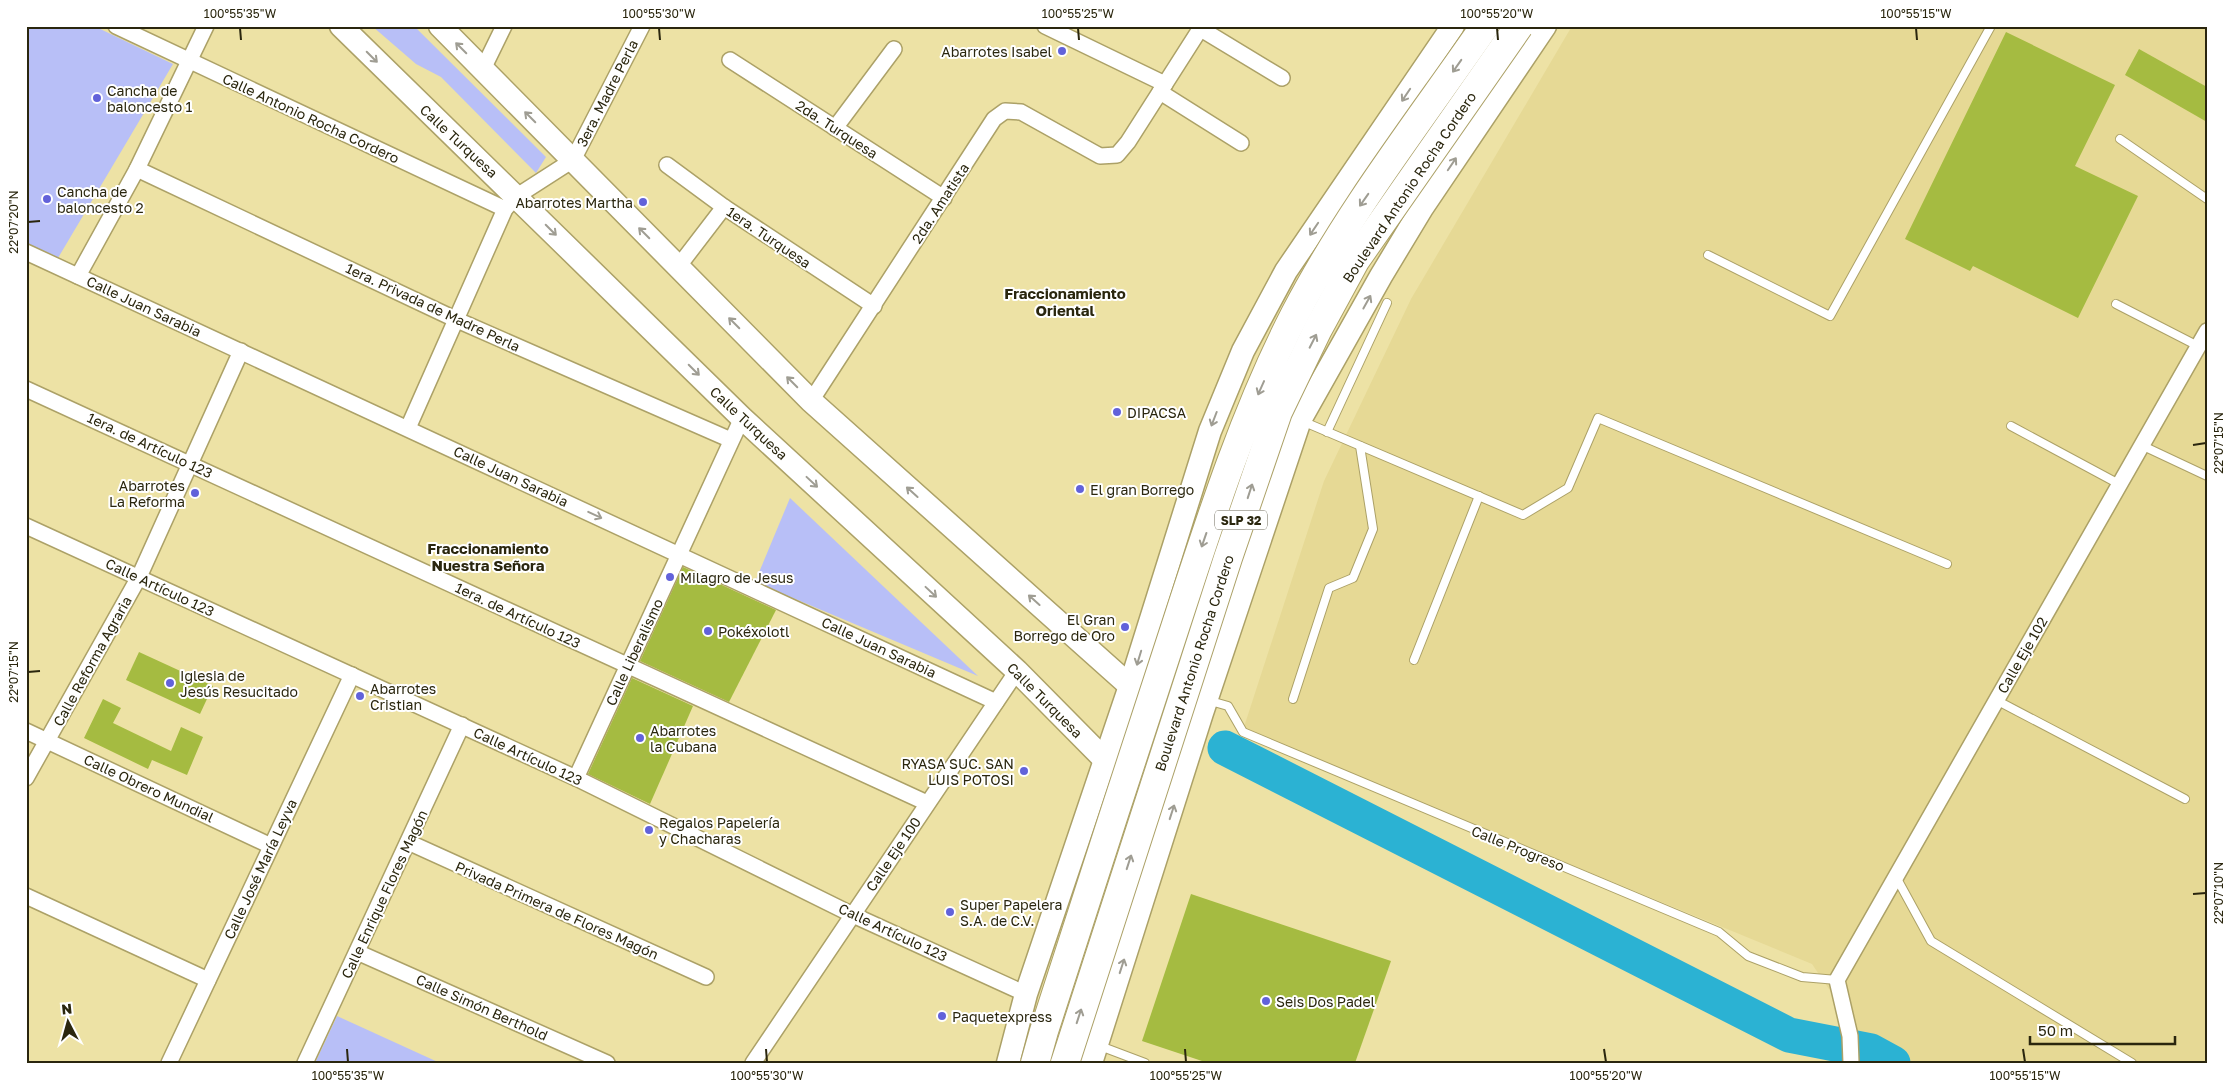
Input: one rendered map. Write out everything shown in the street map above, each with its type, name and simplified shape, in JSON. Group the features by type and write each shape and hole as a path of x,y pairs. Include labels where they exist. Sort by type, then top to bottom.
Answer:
{"highway":[{"name":"Boulevard Antonio Rocha Cordero","path":"1035,1063 1197,559 1237,444 1257,396 1295,315 1332,246 1485,26"},
{"name":"Boulevard Antonio Rocha Cordero","path":"1065,1063 1228,558 1278,412 1318,329 1355,261 1519,26"}],"main road":[{"name":"Calle Turquesa","path":"341,26 511,202 1017,671 1106,761 1180,787"},
{"path":"440,26 811,401 1130,686 1211,702"},
{"path":"1008,1063 1026,994 1074,849 1106,761 1210,432 1243,351 1286,271 1453,26"},
{"name":"Boulevard Antonio Rocha Cordero","path":"1094,1054 1180,787 1211,702 1230,631 1304,422 1381,276 1417,217 1545,26"},
{"path":"1155,607 1155,626 1161,638 1170,647 1182,653 1195,655 1208,652 1220,646 1230,631"},
{"path":"1074,849 1081,836 1100,822 1113,820 1124,822 1136,827 1145,835 1151,846 1153,858 1152,872"}],"street":[{"name":"Calle Antonio Rocha Cordero","path":"116,26 188,61 511,202"},
{"path":"78,276 137,169 206,26"},
{"path":"483,69 504,26"},
{"name":"3era. Madre Perla","path":"573,160 642,26"},
{"path":"1045,26 1162,88 1241,142"},
{"path":"1162,88 1201,28 1282,78"},
{"path":"835,128 894,49"},
{"name":"2da. Turquesa","path":"730,60 944,198"},
{"name":"2da. Amatista","path":"811,401 994,119 1005,111 1021,112 1100,156 1117,155 1128,142 1162,88"},
{"path":"408,428 511,202 573,160"},
{"name":"1era. Turquesa","path":"666,165 724,207 874,306"},
{"name":"1era. Privada de Madre Perla","path":"137,169 457,320 731,440"},
{"path":"678,267 724,207"},
{"name":"Calle Juan Sarabia","path":"26,252 679,553 996,702"},
{"name":"Calle Eje 102","path":"1837,980 2207,331"},
{"name":"Calle Reforma Agraria","path":"26,778 139,577 241,351"},
{"name":"1era. de Artículo 123","path":"26,389 927,803"},
{"name":"Calle Liberalismo","path":"576,778 742,418"},
{"name":"Calle Artículo 123","path":"26,526 576,778 853,915 1026,994"},
{"name":"Calle Eje 100","path":"753,1063 1017,671"},
{"name":"Calle José María Leyva","path":"169,1063 352,675"},
{"name":"Calle Enrique Flores Magón","path":"305,1063 462,725"},
{"name":"Calle Obrero Mundial","path":"26,731 272,846"},
{"name":"Privada Primera de Flores Magón","path":"408,842 706,977"},
{"path":"26,896 208,980"},
{"name":"Calle Simón Berthold","path":"357,952 606,1063"},
{"path":"1837,980 1850,1036 1851,1063"}],"lane":[{"path":"1708,255 1830,316 1992,26"},
{"path":"2120,139 2207,199"},
{"path":"1327,432 1387,303"},
{"path":"2116,304 2198,346"},
{"path":"1274,526 1304,422 1524,515 1568,488 1598,418 1947,564"},
{"path":"2011,426 2119,484"},
{"path":"2141,445 2207,476"},
{"path":"1293,699 1329,588 1353,578 1373,529 1360,446"},
{"path":"1414,660 1479,496"},
{"path":"1996,700 2185,799"},
{"name":"Calle Progreso","path":"1211,702 1228,706 1243,732 1719,932 1748,956 1802,977 1837,980"},
{"path":"1896,877 1931,941 2132,1063"},
{"path":"1094,1054 1145,1063"}],"shaded area":[{"path":"26,26 94,26 173,64 58,258 26,244"},
{"path":"372,26 414,26 546,157 536,173 441,77 416,64"},
{"path":"1572,26 2207,26 2207,1063 1893,1063 1871,1051 1812,964 1243,730 1324,481 1411,299"},
{"path":"790,498 978,676 755,582"},
{"path":"337,1016 440,1063 315,1063"}],"building":[{"path":"2006,32 2115,85 2075,166 2138,196 2078,318 1973,266 1970,271 1905,239"},
{"path":"2139,49 2207,87 2207,122 2125,75"},
{"name":"Pokéxolotl","path":"683,567 776,610 729,702 640,661"},
{"name":"Iglesia de Jesús Resucitado","path":"139,652 213,686 200,714 126,680"},
{"name":"Abarrotes la Cubana","path":"632,678 693,706 650,804 588,774"},
{"path":"103,699 121,708 113,723 171,751 181,727 203,737 187,775 152,760 148,769 84,738"},
{"name":"Seis Dos Padel","path":"1191,894 1391,961 1355,1063 1208,1063 1142,1041"}],"waterway":[{"path":"1225,748 1789,1035 1871,1051 1893,1063"}],"place":[{"name":"Abarrotes Isabel","path":"1062,51"},
{"name":"Cancha de baloncesto 1","path":"97,98"},
{"name":"Cancha de baloncesto 2","path":"47,199"},
{"name":"Abarrotes Martha","path":"643,202"},
{"name":"DIPACSA","path":"1117,412"},
{"name":"El gran Borrego","path":"1080,489"},
{"name":"Abarrotes La Reforma","path":"195,493"},
{"name":"Milagro de Jesus","path":"670,577"},
{"name":"El Gran Borrego de Oro","path":"1125,627"},
{"name":"Pokéxolotl","path":"708,631"},
{"name":"Iglesia de Jesús Resucitado","path":"170,683"},
{"name":"Abarrotes Cristian","path":"360,696"},
{"name":"Abarrotes la Cubana","path":"640,738"},
{"name":"RYASA SUC. SAN LUIS POTOSI","path":"1024,771"},
{"name":"Regalos Papelería y Chacharas","path":"649,830"},
{"name":"Super Papelera S.A. de C.V.","path":"950,912"},
{"name":"Seis Dos Padel","path":"1266,1001"},
{"name":"Paquetexpress","path":"942,1016"}],"district":[{"name":"Fraccionamiento Oriental","path":"1065,302"},
{"name":"Fraccionamiento Nuestra Señora","path":"488,556"}]}
